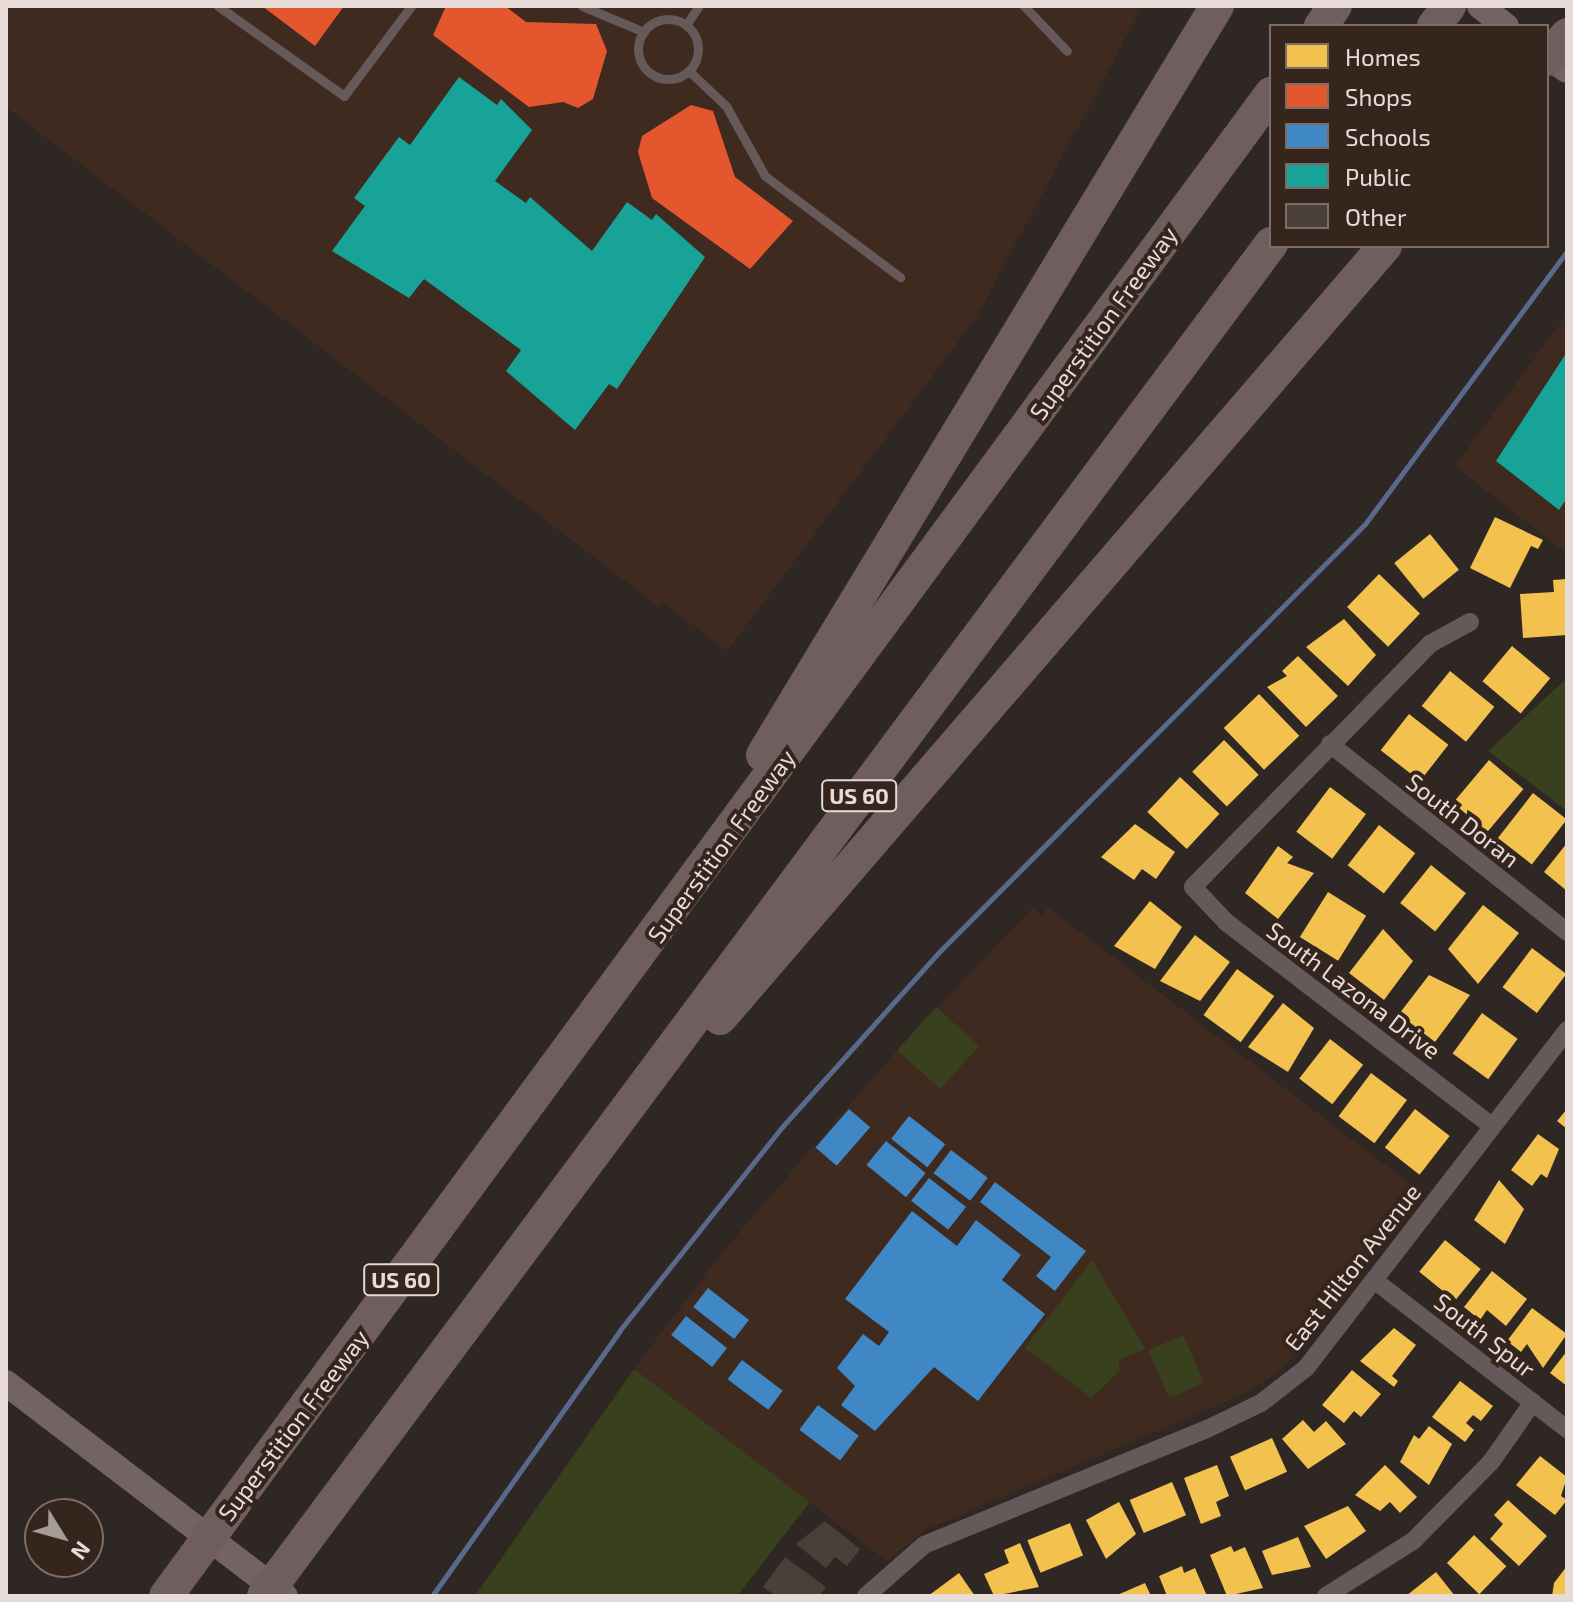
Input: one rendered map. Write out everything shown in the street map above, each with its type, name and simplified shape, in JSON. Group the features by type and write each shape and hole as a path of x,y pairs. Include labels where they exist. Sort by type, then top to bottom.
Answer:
{"highway":[{"path":"635,963 1217,6"},
{"path":"1322,24 1335,6"},
{"path":"1436,24 1449,6"},
{"name":"Superstition Freeway","path":"166,1596 635,963 1269,97"},
{"name":"US 60","path":"264,1596 446,1347 1269,247"},
{"path":"446,1347 908,791 1383,248"}],"street":[{"path":"1480,6 1503,24"},
{"path":"1330,744 1430,644 1470,622"},
{"name":"South Lazona Drive","path":"1330,744 1193,887 1226,922 1491,1125"},
{"name":"South Doran","path":"1330,744 1567,932"},
{"name":"East Hilton Avenue","path":"866,1596 924,1545 1261,1403 1306,1368 1567,1030"},
{"name":"South Spur","path":"1374,1280 1567,1429"},
{"path":"6,1383 285,1596"},
{"path":"1326,1596 1413,1541 1491,1462 1533,1402"}],"lane":[{"path":"218,6 344,96 411,6"},
{"path":"582,6 644,32"},
{"path":"686,25 699,6"},
{"path":"1024,6 1067,51"},
{"path":"686,25 659,21 644,32 639,51 646,69 662,78 689,71"},
{"path":"686,25 698,47 689,71"},
{"path":"689,71 726,106 765,176 900,277"}],"shaded area":[{"path":"6,6 1143,6 976,318 727,651 662,602 658,606 6,107"},
{"path":"1567,314 1567,554 1455,466"},
{"path":"1048,907 1423,1194 1282,1369 1246,1393 925,1530 887,1561 634,1369 720,1255 890,1058 1032,908 1042,915"}],"green space":[{"path":"1567,678 1567,811 1488,751"},
{"path":"936,1007 979,1046 940,1089 897,1050"},
{"path":"1092,1260 1145,1349 1118,1361 1120,1371 1091,1398 1025,1348"},
{"path":"1183,1335 1204,1383 1169,1398 1148,1350"},
{"path":"634,1369 810,1502 737,1596 475,1596"}],"building: Homes":[{"path":"1495,517 1543,540 1538,549 1531,546 1510,588 1470,568"},
{"path":"1430,534 1459,570 1423,599 1394,563"},
{"path":"1379,574 1420,614 1388,647 1347,607"},
{"path":"1567,579 1567,635 1523,638 1520,594 1554,592 1553,580"},
{"path":"1344,619 1376,655 1348,686 1306,647"},
{"path":"1512,646 1550,678 1521,713 1482,681"},
{"path":"1298,656 1338,696 1306,727 1267,687 1287,676 1282,671"},
{"path":"1450,671 1494,707 1466,742 1422,706"},
{"path":"1259,694 1299,736 1264,770 1224,728"},
{"path":"1409,714 1448,745 1420,781 1381,750"},
{"path":"1224,740 1259,775 1227,806 1192,772"},
{"path":"1489,760 1523,789 1487,832 1453,803"},
{"path":"1180,777 1219,814 1187,849 1147,812"},
{"path":"1330,787 1366,814 1332,859 1296,832"},
{"path":"1533,793 1567,819 1532,864 1498,838"},
{"path":"1135,824 1175,852 1156,879 1142,869 1134,880 1101,857"},
{"path":"1379,825 1415,853 1384,894 1348,865"},
{"path":"1567,843 1567,891 1544,872"},
{"path":"1278,846 1293,857 1287,863 1314,873 1278,919 1245,893"},
{"path":"1431,865 1466,893 1435,931 1400,903"},
{"path":"1328,892 1366,916 1338,961 1300,937"},
{"path":"1150,901 1182,927 1155,969 1114,946"},
{"path":"1483,905 1519,933 1478,984 1448,949"},
{"path":"1383,929 1413,961 1384,1000 1349,973"},
{"path":"1195,935 1230,962 1200,1001 1160,981"},
{"path":"1532,948 1566,974 1537,1013 1503,987"},
{"path":"1237,969 1274,996 1241,1042 1203,1015"},
{"path":"1429,975 1470,995 1435,1042 1399,1014"},
{"path":"1283,1003 1314,1028 1288,1072 1248,1047"},
{"path":"1482,1013 1518,1039 1488,1079 1453,1053"},
{"path":"1330,1039 1363,1065 1332,1104 1299,1078"},
{"path":"1371,1073 1407,1100 1374,1143 1339,1116"},
{"path":"1415,1109 1450,1136 1420,1175 1385,1148"},
{"path":"1567,1109 1567,1129 1557,1121"},
{"path":"1538,1134 1559,1149 1547,1178 1541,1174 1532,1186 1511,1170"},
{"path":"1499,1180 1524,1209 1505,1244 1474,1220"},
{"path":"1445,1240 1481,1269 1455,1301 1419,1272"},
{"path":"1492,1271 1527,1299 1506,1326 1487,1310 1480,1320 1464,1307"},
{"path":"1532,1308 1567,1334 1543,1368 1527,1344 1521,1352 1507,1341"},
{"path":"1394,1328 1416,1345 1392,1376 1398,1381 1394,1387 1360,1361"},
{"path":"1567,1351 1567,1386 1550,1373"},
{"path":"1352,1370 1381,1394 1361,1417 1354,1411 1344,1423 1322,1405"},
{"path":"1460,1381 1493,1406 1481,1421 1473,1415 1466,1423 1474,1430 1465,1442 1432,1417"},
{"path":"1303,1420 1314,1432 1326,1421 1346,1444 1308,1469 1282,1439"},
{"path":"1429,1426 1452,1444 1429,1485 1400,1462 1414,1435 1419,1439"},
{"path":"1272,1438 1287,1472 1245,1491 1230,1457"},
{"path":"1540,1456 1567,1477 1561,1496 1567,1500 1555,1515 1516,1485"},
{"path":"1217,1465 1229,1496 1216,1502 1221,1516 1201,1524 1184,1478"},
{"path":"1385,1465 1417,1497 1400,1513 1390,1502 1380,1511 1355,1495"},
{"path":"1172,1482 1186,1515 1144,1533 1130,1500"},
{"path":"1508,1500 1547,1536 1519,1566 1490,1539 1503,1524 1494,1515"},
{"path":"1119,1502 1136,1534 1106,1559 1086,1520"},
{"path":"1348,1506 1366,1531 1326,1559 1304,1526"},
{"path":"1070,1523 1083,1555 1040,1573 1027,1540"},
{"path":"1474,1535 1506,1566 1479,1594 1447,1563"},
{"path":"1298,1537 1311,1567 1272,1575 1262,1551"},
{"path":"1020,1543 1039,1587 994,1596 984,1574 1009,1563 1004,1550"},
{"path":"1231,1546 1234,1552 1245,1547 1263,1588 1227,1596 1210,1555"},
{"path":"1182,1566 1184,1573 1195,1568 1207,1596 1167,1596 1159,1576"},
{"path":"1567,1566 1567,1596 1552,1596 1554,1583"},
{"path":"1436,1572 1455,1596 1406,1596"},
{"path":"959,1573 975,1596 928,1596"},
{"path":"1145,1583 1151,1596 1115,1596"}],"building: Shops":[{"path":"262,6 344,6 315,46"},
{"path":"446,6 505,6 526,22 596,24 607,51 593,99 578,108 563,102 529,107 433,35"},
{"path":"691,105 713,111 735,177 793,221 750,269 652,198 638,152 642,136"}],"building: Schools":[{"path":"849,1109 870,1127 837,1166 816,1147"},
{"path":"909,1116 945,1144 927,1167 891,1139"},
{"path":"886,1141 926,1173 906,1197 866,1165"},
{"path":"951,1150 988,1178 970,1201 934,1173"},
{"path":"929,1178 966,1207 948,1230 911,1201"},
{"path":"995,1182 1086,1251 1055,1291 1036,1276 1051,1257 980,1202"},
{"path":"912,1211 957,1246 976,1220 1021,1255 1002,1280 1045,1314 978,1401 934,1367 875,1431 841,1405 855,1386 837,1368 863,1334 879,1346 889,1332 845,1299"},
{"path":"708,1288 749,1320 734,1339 693,1307"},
{"path":"686,1316 727,1348 712,1367 671,1335"},
{"path":"742,1360 783,1391 768,1410 728,1379"},
{"path":"818,1405 859,1436 840,1460 799,1430"}],"building: Public":[{"path":"459,77 497,105 501,99 532,130 495,181 526,203 530,197 592,251 627,202 652,220 656,214 705,257 617,389 609,384 575,430 506,371 521,350 424,279 409,298 332,251 365,206 354,198 399,137 410,145"},
{"path":"1567,352 1567,498 1559,510 1496,461"}],"building: Other":[{"path":"825,1521 860,1549 847,1566 835,1557 826,1568 796,1544"},
{"path":"785,1557 826,1587 819,1596 776,1596 763,1587"}],"waterway":[{"path":"432,1596 620,1330 782,1127 941,950 1365,524 1567,251"}]}
